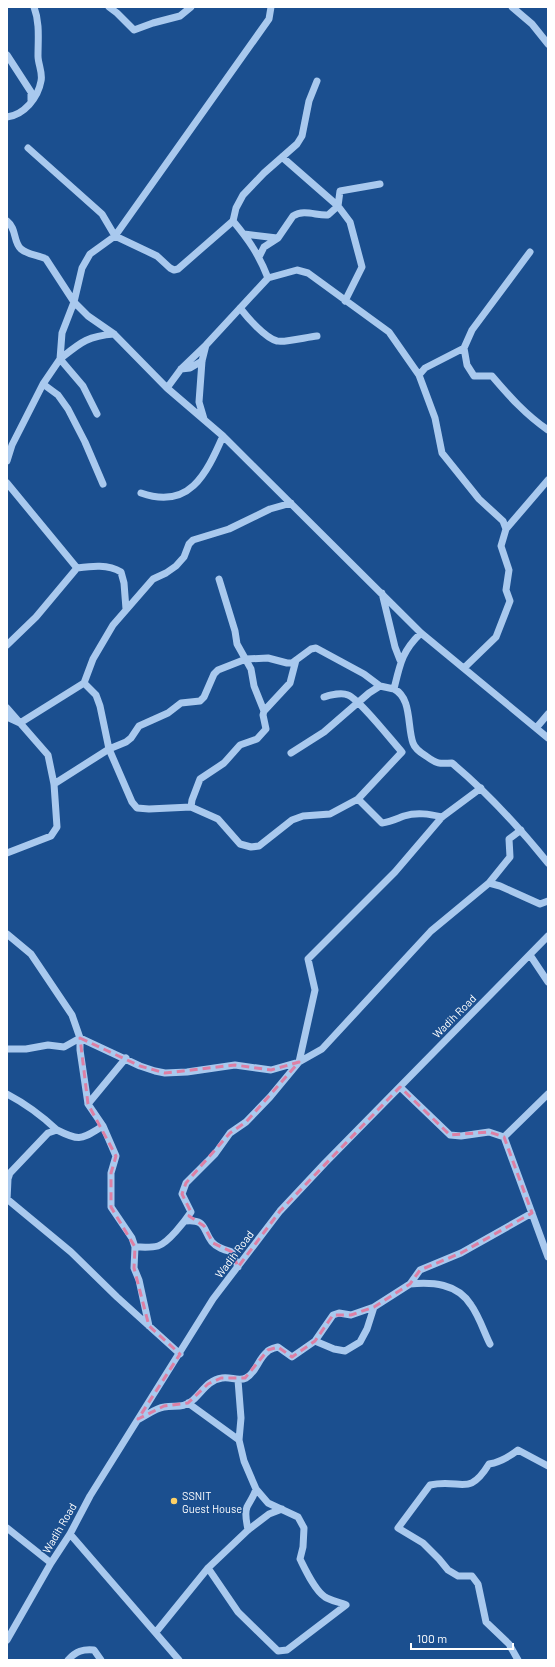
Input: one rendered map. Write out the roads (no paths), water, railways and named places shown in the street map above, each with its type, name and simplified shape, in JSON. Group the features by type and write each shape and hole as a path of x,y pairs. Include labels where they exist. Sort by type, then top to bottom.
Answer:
{"street":[{"path":"7,117 21,112 29,106 42,80 39,63 40,36 34,7"},
{"path":"109,7 134,30 180,16 191,7"},
{"path":"97,414 82,386 60,359 62,332 74,302 82,268 90,254 115,236 269,20 271,7"},
{"path":"512,7 532,24 548,44"},
{"path":"7,55 31,92 29,106"},
{"path":"28,148 102,214 115,236 157,256 174,270 178,269 233,221 236,208 243,195 264,172 297,144 302,136 309,101 317,81"},
{"path":"282,157 338,206 350,222 362,267 345,301"},
{"path":"325,194 380,184"},
{"path":"259,257 264,247 278,238 296,214 314,213 328,215 338,206 340,191"},
{"path":"7,221 12,226 19,247 28,253 46,258 74,302 88,316 114,334 166,388 223,436 382,592 421,633 537,727 548,738"},
{"path":"233,221 244,234 259,257 268,278"},
{"path":"244,234 278,238"},
{"path":"530,252 472,330 464,348 467,365 474,376 492,376 514,401 548,430"},
{"path":"166,388 181,369 206,345 268,278 297,270 308,273 389,332 419,375 435,418 442,453 478,499 503,520 506,530"},
{"path":"240,308 251,321 276,341 317,336"},
{"path":"7,461 12,445 43,384 60,359 82,341 97,335 114,334"},
{"path":"204,420 199,402 202,361 206,345"},
{"path":"419,375 425,368 464,348"},
{"path":"181,369 190,368 202,361"},
{"path":"43,384 58,395 68,409 85,442 102,484"},
{"path":"140,493 163,498 182,494 190,489 207,469 223,436"},
{"path":"464,668 496,636 510,601 506,590 509,570 501,546 506,530 548,480"},
{"path":"7,483 76,568"},
{"path":"20,723 84,683 93,658 113,625 153,579 176,566 184,557 193,540 229,529 275,507 291,503"},
{"path":"7,645 36,617 76,568 97,566 115,568 121,572 124,583 126,609"},
{"path":"191,807 200,779 224,763 240,745 257,740 266,729 263,715 264,711 254,686 251,669 237,644 235,631 219,579"},
{"path":"382,592 395,646 400,660"},
{"path":"394,689 400,660 412,641 421,633"},
{"path":"54,784 109,750 126,742 138,726 168,713 181,703 200,701 204,697 214,674 218,670 246,659 268,658 287,664 296,660 311,649 316,648 364,674 380,686 400,692 404,700 413,744 420,752 438,764 452,763 482,788 521,830 548,863"},
{"path":"264,711 290,682 296,660"},
{"path":"84,683 96,695 109,750 132,802 137,808 149,809 191,807 218,819 240,844 251,847 259,846 292,820 303,816 330,814 358,799 402,752 413,744"},
{"path":"291,753 324,732 358,702 380,686"},
{"path":"324,697 338,694 348,695 358,702 402,752"},
{"path":"7,708 48,755 54,784 57,826 51,836 7,853"},
{"path":"537,727 548,714"},
{"path":"7,717 20,723"},
{"path":"135,1247 158,1246 167,1240 185,1221 191,1212 182,1194 186,1183 215,1154 230,1133 246,1122 270,1098 299,1062 315,990 308,959 394,872 442,817 482,788"},
{"path":"358,799 382,823 391,822 405,816 422,813 442,817"},
{"path":"80,1038 126,1058 140,1066 165,1073 187,1072 235,1065 271,1070 299,1062 322,1049 431,931 489,883 510,857 509,839 521,830"},
{"path":"489,883 500,886 540,904 548,901"},
{"path":"7,934 31,954 72,1016 80,1038 80,1050 88,1104 103,1126 116,1156 111,1173 111,1207 132,1238 135,1247 134,1268 141,1288 149,1326"},
{"name":"Wadih Road","path":"7,1640 51,1563 70,1534 90,1496 213,1299 280,1211 325,1163 548,936"},
{"path":"530,955 548,982"},
{"path":"7,1049 26,1049 48,1045 64,1048 80,1038"},
{"path":"88,1104 126,1058"},
{"path":"400,1087 450,1135 461,1136 489,1132 504,1137"},
{"path":"7,1094 23,1102 40,1114 57,1130 71,1137 83,1138 103,1126"},
{"path":"504,1137 548,1094"},
{"path":"57,1130 48,1133 10,1173 8,1179 7,1200 71,1252 180,1354"},
{"path":"504,1137 548,1257"},
{"path":"138,1419 164,1406 180,1406 188,1403 208,1384 221,1378 231,1377 238,1380 245,1378 251,1374 268,1350 278,1347 292,1357 315,1341 333,1315 339,1313 351,1315 374,1306 410,1284 420,1270 461,1253 532,1213"},
{"path":"185,1221 196,1220 204,1226 213,1243 220,1248 232,1252 238,1267"},
{"path":"410,1284 439,1284 451,1287 462,1295 471,1304 490,1344"},
{"path":"315,1341 334,1349 345,1351 360,1342 367,1329 374,1306"},
{"path":"208,1568 238,1612 278,1651 287,1650 346,1604 324,1597 316,1588 300,1559 303,1547 304,1528 298,1517 268,1503 256,1489 244,1461 239,1440 241,1418 238,1380"},
{"path":"188,1403 239,1440"},
{"path":"518,1660 509,1644 486,1622 478,1584 472,1576 458,1576 448,1570 440,1559 423,1543 398,1528 430,1485 451,1482 470,1485 477,1481 489,1464 496,1463 509,1457 518,1450 548,1466"},
{"path":"248,1530 246,1515 247,1508 256,1489"},
{"path":"156,1632 208,1568 248,1530 269,1514 282,1509"},
{"path":"7,1528 51,1563"},
{"path":"70,1534 179,1660"},
{"path":"68,1660 73,1654 83,1649 94,1650 101,1660"}],"place":[{"name":"SSNIT Guest House","path":"174,1501"}]}
